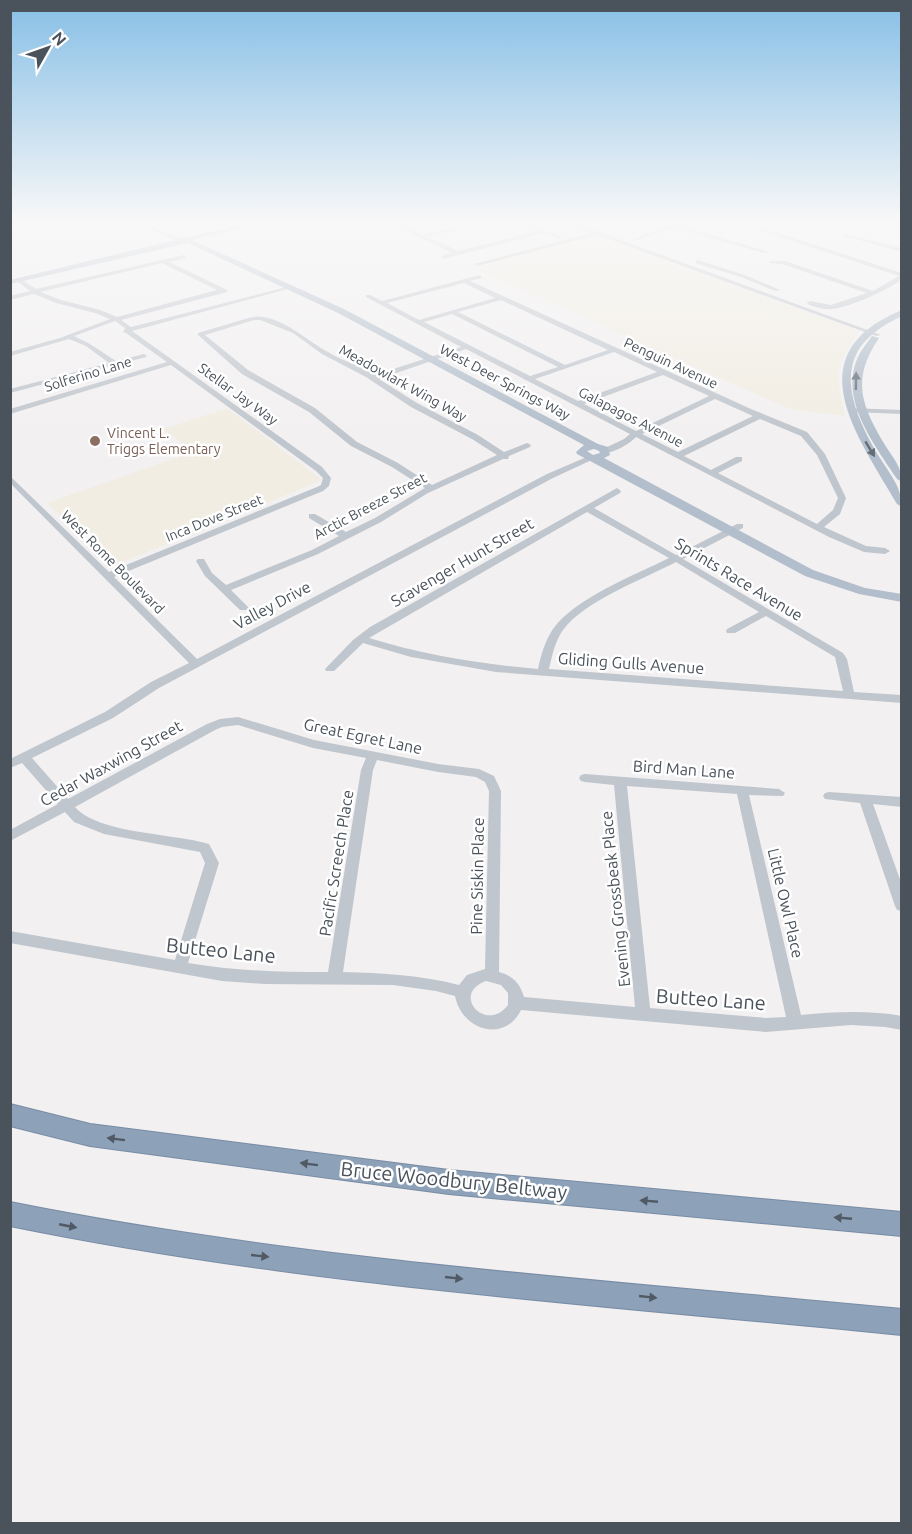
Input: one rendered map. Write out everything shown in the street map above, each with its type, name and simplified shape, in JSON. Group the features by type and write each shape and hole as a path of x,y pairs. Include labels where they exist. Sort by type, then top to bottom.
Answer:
{"highway":[{"name":"Bruce Woodbury Beltway","path":"10,1115 90,1136 449,1182 902,1224"},
{"path":"10,1215 70,1227 240,1254 446,1277 902,1322"}],"main road":[{"name":"West Deer Springs Way","path":"294,293 426,360 736,529 824,570 875,585 902,590"},
{"path":"902,312 852,351 845,367 844,386 851,412 902,504"},
{"path":"902,319 873,333 857,369 856,389 864,413 902,479"},
{"name":"West Deer Springs Way","path":"736,529 789,563 828,580 863,591 902,598"}],"street":[{"path":"32,293 50,303 88,311 108,321 119,330 128,331 268,293"},
{"path":"10,298 32,293 103,311 128,327 128,331"},
{"path":"10,354 108,321 214,293"},
{"path":"229,293 236,296"},
{"path":"382,303 421,293"},
{"name":"Penguin Avenue","path":"489,293 759,416 804,434 821,454 842,498 835,515 817,528"},
{"path":"761,293 873,333"},
{"path":"783,293 826,308 874,293"},
{"name":"Galapagos Avenue","path":"368,296 577,404 633,436 817,528 855,546 872,551 885,551"},
{"path":"418,322 501,298"},
{"path":"452,312 564,367"},
{"name":"Meadowlark Wing Way","path":"432,488 395,465 354,444 312,410 245,372 200,334 257,317 295,332 324,353 374,378 421,410 475,437 505,456"},
{"name":"Stellar Jay Way","path":"128,331 319,469 328,481"},
{"path":"68,336 88,345 114,363"},
{"path":"374,378 467,347"},
{"path":"529,380 614,350"},
{"path":"10,391 144,356"},
{"name":"Solferino Lane","path":"10,412 172,363"},
{"path":"577,404 663,372"},
{"name":"Valley Drive","path":"10,764 109,715 155,685 595,452 715,396"},
{"path":"851,412 902,417"},
{"path":"864,413 902,412"},
{"path":"677,456 759,416"},
{"name":"Arctic Breeze Street","path":"225,589 346,536 432,488 527,446"},
{"path":"711,473 739,459"},
{"name":"West Rome Boulevard","path":"10,478 196,664"},
{"name":"Inca Dove Street","path":"108,576 320,489 328,481"},
{"name":"Scavenger Hunt Street","path":"330,669 361,639 617,491"},
{"name":"Sprints Race Avenue","path":"587,508 613,521 839,655 842,658 849,695"},
{"path":"312,516 346,536"},
{"path":"543,673 551,639 574,612 736,529"},
{"path":"201,561 208,574 244,608"},
{"path":"730,631 766,612"},
{"name":"Gliding Gulls Avenue","path":"361,639 435,659 496,669 902,699"},
{"name":"Great Egret Lane","path":"229,721 237,721 313,744 479,773 490,779"},
{"name":"Cedar Waxwing Street","path":"10,836 211,727 229,721"},
{"name":"Pacific Screech Place","path":"335,977 367,770 373,755"},
{"path":"24,757 66,807 78,819 89,825 204,848 209,854 212,863 180,967"},
{"name":"Bird Man Lane","path":"585,778 779,793"},
{"name":"Pine Siskin Place","path":"490,779 495,791 492,975"},
{"name":"Evening Grossbeak Place","path":"620,781 643,1015"},
{"name":"Little Owl Place","path":"742,790 795,1023"},
{"path":"829,796 902,802"},
{"path":"865,799 902,906"},
{"name":"Butteo Lane","path":"10,937 245,977 335,977 415,981 463,992"},
{"path":"492,975 502,978 512,986 516,1003 505,1018 486,1022 473,1017 466,1010 463,992 474,979 492,975"},
{"name":"Butteo Lane","path":"516,1003 766,1025 843,1017 902,1023"}],"sand":[{"path":"528,293 754,293 859,331 845,354 839,372 845,416 790,409"},
{"path":"227,408 322,480 113,566 47,503 193,452 164,429"}],"place":[{"name":"Vincent L. Triggs Elementary","path":"95,441"}]}
